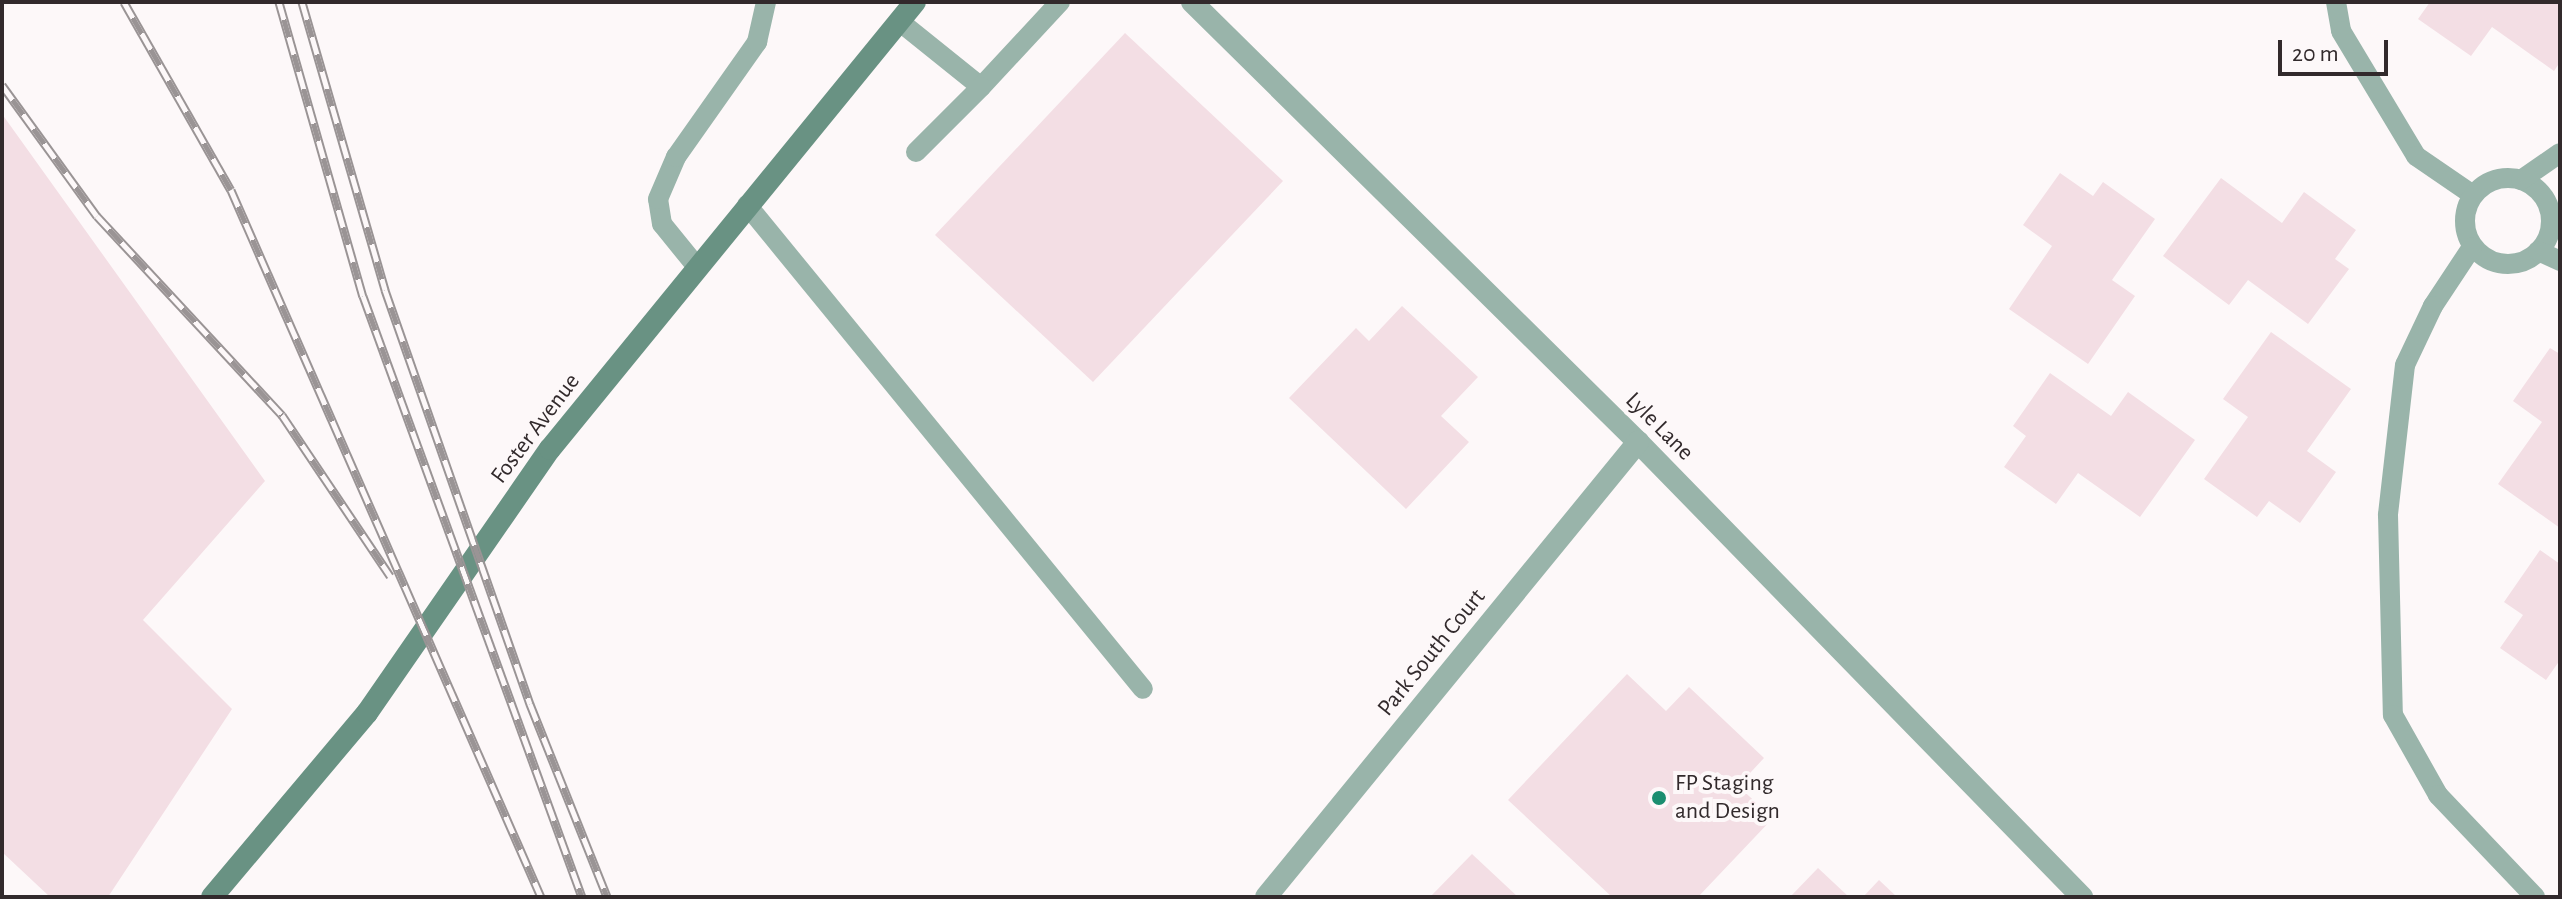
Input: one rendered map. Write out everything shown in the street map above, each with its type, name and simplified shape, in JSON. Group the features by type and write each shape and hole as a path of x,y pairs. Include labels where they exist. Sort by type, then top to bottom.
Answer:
{"main road":[{"name":"Foster Avenue","path":"212,897 367,713 550,449 915,2"}],"street":[{"name":"Lyle Lane","path":"1192,2 1638,442 2082,897"},
{"name":"Park South Court","path":"1266,897 1638,442"}],"lane":[{"path":"697,267 662,224 658,199 676,157 757,42 766,2"},
{"path":"916,152 1060,2"},
{"path":"2336,2 2341,31 2416,156 2473,195"},
{"path":"899,21 981,87"},
{"path":"2521,180 2560,153"},
{"path":"2497,178 2521,180 2539,190 2551,217 2550,232 2538,251 2508,265 2482,257 2472,247 2464,221 2473,195 2497,178"},
{"path":"747,205 1143,689"},
{"path":"2472,247 2433,306 2405,365 2388,515 2393,715 2438,795 2535,897"},
{"path":"2538,251 2560,261"}],"building":[{"path":"2430,2 2560,2 2560,62 2554,71 2492,27 2471,56 2418,19"},
{"path":"1125,33 1283,181 1093,382 935,235"},
{"path":"2,114 265,481 143,620 232,709 108,897 50,897 2,852"},
{"path":"2060,173 2093,196 2103,182 2155,219 2112,280 2135,296 2088,364 2009,309 2052,246 2023,225"},
{"path":"2221,178 2282,223 2304,192 2356,230 2335,259 2349,269 2308,324 2248,280 2229,305 2163,256"},
{"path":"1402,306 1478,377 1441,416 1469,442 1406,509 1289,398 1356,328 1369,341"},
{"path":"2271,332 2351,389 2307,451 2336,472 2300,523 2269,501 2257,517 2204,479 2248,417 2223,399"},
{"path":"2550,348 2560,354 2560,528 2498,484 2542,422 2513,401"},
{"path":"2050,373 2111,416 2128,392 2195,440 2140,517 2078,473 2056,504 2004,467 2026,436 2013,426"},
{"path":"2540,550 2560,564 2560,660 2546,680 2500,648 2523,615 2504,602"},
{"path":"1627,674 1666,711 1689,687 1764,758 1738,786 1773,818 1698,897 1612,897 1508,800"},
{"path":"1472,854 1518,897 1430,897"},
{"path":"1818,868 1849,897 1790,897"},
{"path":"1879,880 1897,897 1863,897"}],"railway":[{"path":"124,2 231,190 541,897"},
{"path":"279,2 363,296 582,897"},
{"path":"302,2 385,290 530,704 607,897"},
{"path":"2,85 97,216 282,415 390,576"}],"place":[{"name":"FP Staging and Design","path":"1659,798"}]}
